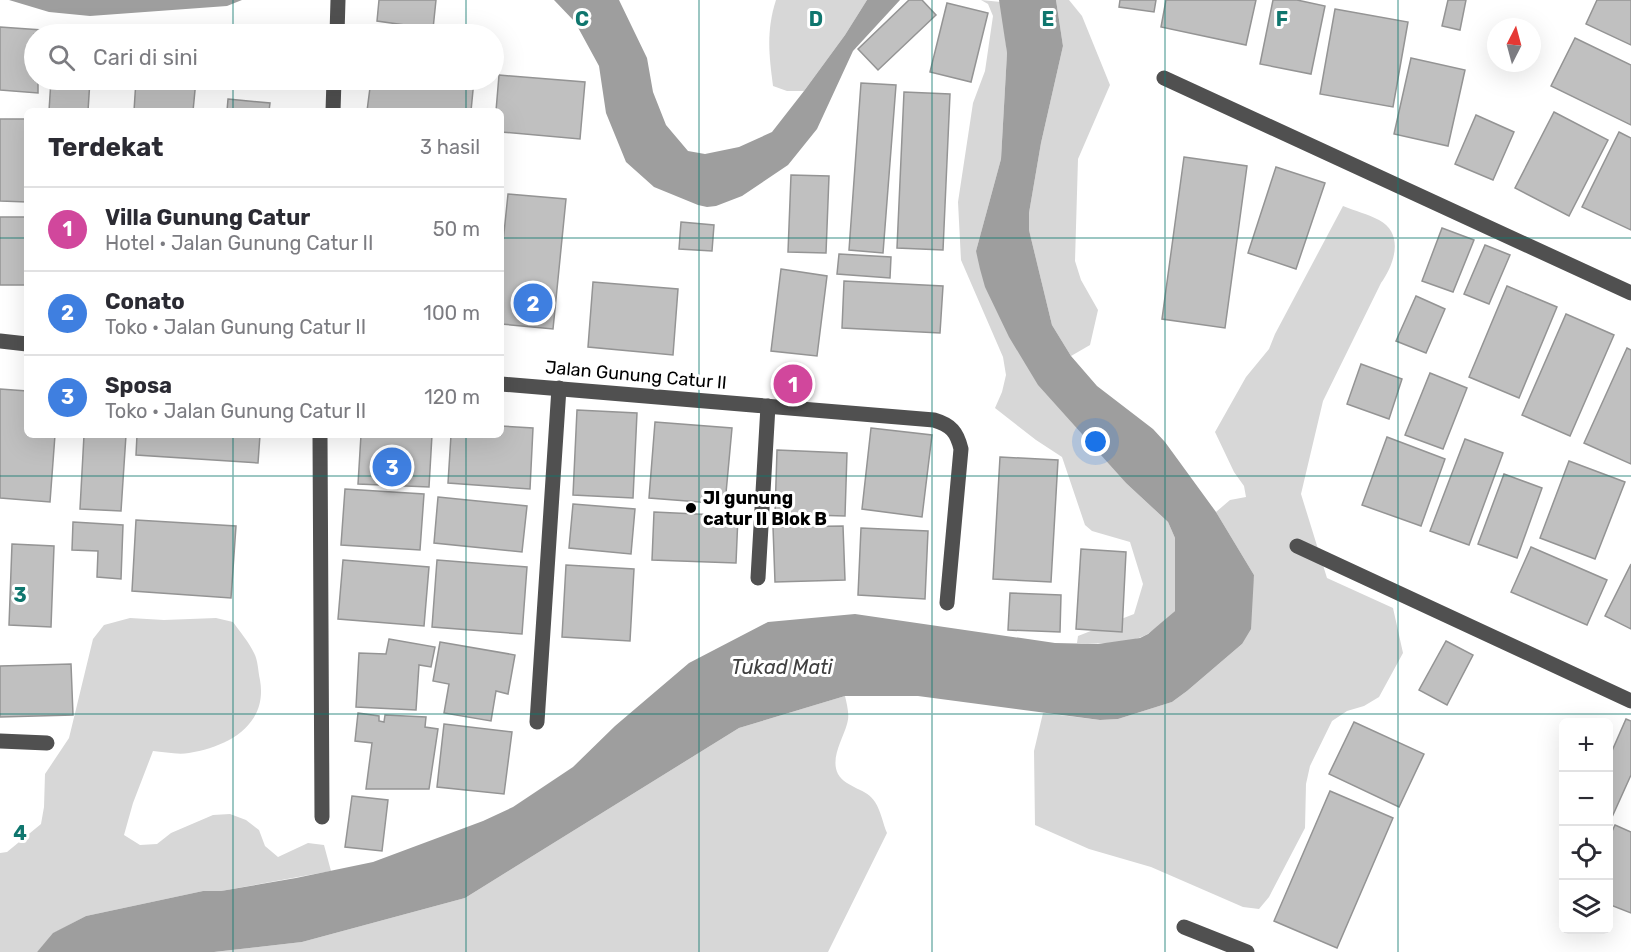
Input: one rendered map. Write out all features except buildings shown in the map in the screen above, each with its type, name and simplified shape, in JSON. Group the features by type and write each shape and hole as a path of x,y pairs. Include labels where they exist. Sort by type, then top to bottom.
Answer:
{"street":[{"path":"337,24 338,0"},
{"path":"1164,78 1631,293"},
{"path":"333,108 334,90"},
{"path":"0,341 24,344"},
{"name":"Jalan Gunung Catur II","path":"504,384 934,420 948,424 958,435 961,449 947,603"},
{"path":"537,723 559,388"},
{"path":"758,578 768,406"},
{"path":"320,438 322,817"},
{"path":"1296,546 1631,700"},
{"path":"0,741 47,742"},
{"path":"1184,927 1246,952"}],"shaded area":[{"path":"776,0 867,0 845,35 804,91 787,91 773,86 770,33"},
{"path":"981,0 1001,2 1007,53 1001,159 976,251 1127,484 1168,522 1175,538 1175,611 1153,631 1134,639 1104,643 1077,643 1078,636 1134,614 1143,584 1130,542 1092,531 1085,525 1062,457 995,408 1006,375 1003,357 961,260 958,202 973,103 985,71 993,16 988,4"},
{"path":"1056,0 1069,0 1082,16 1110,85 1078,159 1075,261 1081,280 1098,310 1090,345 1071,356 1052,325 1029,230 1029,213 1041,143 1063,46"},
{"path":"1343,206 1375,218 1387,226 1392,233 1395,250 1390,268 1323,401 1301,494 1327,578 1393,608 1403,653 1379,697 1364,706 1347,711 1332,721 1310,766 1306,784 1305,828 1269,897 1259,909 1243,907 1151,867 1089,849 1035,825 1034,751 1043,713 1100,720 1118,719 1172,702 1242,644 1254,575 1216,512 1230,500 1246,497 1244,486 1234,472 1215,432 1246,377 1269,349"},
{"path":"130,618 164,620 216,618 233,622 255,656 261,696 258,710 251,721 231,739 204,750 189,753 153,751 133,803 124,835 140,845 157,844 171,833 213,815 230,814 246,820 259,830 265,846 278,857 308,843 324,845 331,871 221,891 203,891 86,916 54,933 37,952 0,952 0,853 7,852 41,824 45,774 69,738 93,639 104,625"},
{"path":"845,696 848,721 836,755 836,768 842,779 872,798 879,809 887,833 828,952 214,952 302,942 465,898 739,728"}],"water":[{"path":"9,0 242,0 227,6 90,16 49,12"},
{"path":"554,0 619,0 647,58 653,92 666,125 688,151 705,154 739,147 772,132 845,35 867,0 900,0 853,51 817,129 788,165 742,196 707,207 654,187 626,162 606,113 599,66 575,22"},
{"name":"Tukad Mati","path":"999,0 1056,0 1063,46 1041,143 1029,213 1029,230 1052,325 1071,356 1097,386 1153,429 1165,442 1216,512 1254,575 1251,629 1242,644 1172,702 1118,719 1100,720 918,696 845,696 739,728 465,898 302,942 214,952 37,952 53,933 86,916 203,891 221,891 373,862 483,821 513,807 573,767 615,726 689,663 768,622 855,614 1055,643 1098,644 1140,638 1175,611 1175,538 1168,522 1127,484 1038,385 1009,337 985,287 976,251 1001,159 1007,53"}],"place":[{"name":"Conato","path":"533,303"},
{"name":"Villa Gunung Catur","path":"793,384"},
{"name":"Sposa","path":"392,467"},
{"name":"Jl gunung catur II Blok B","path":"691,508"}]}
